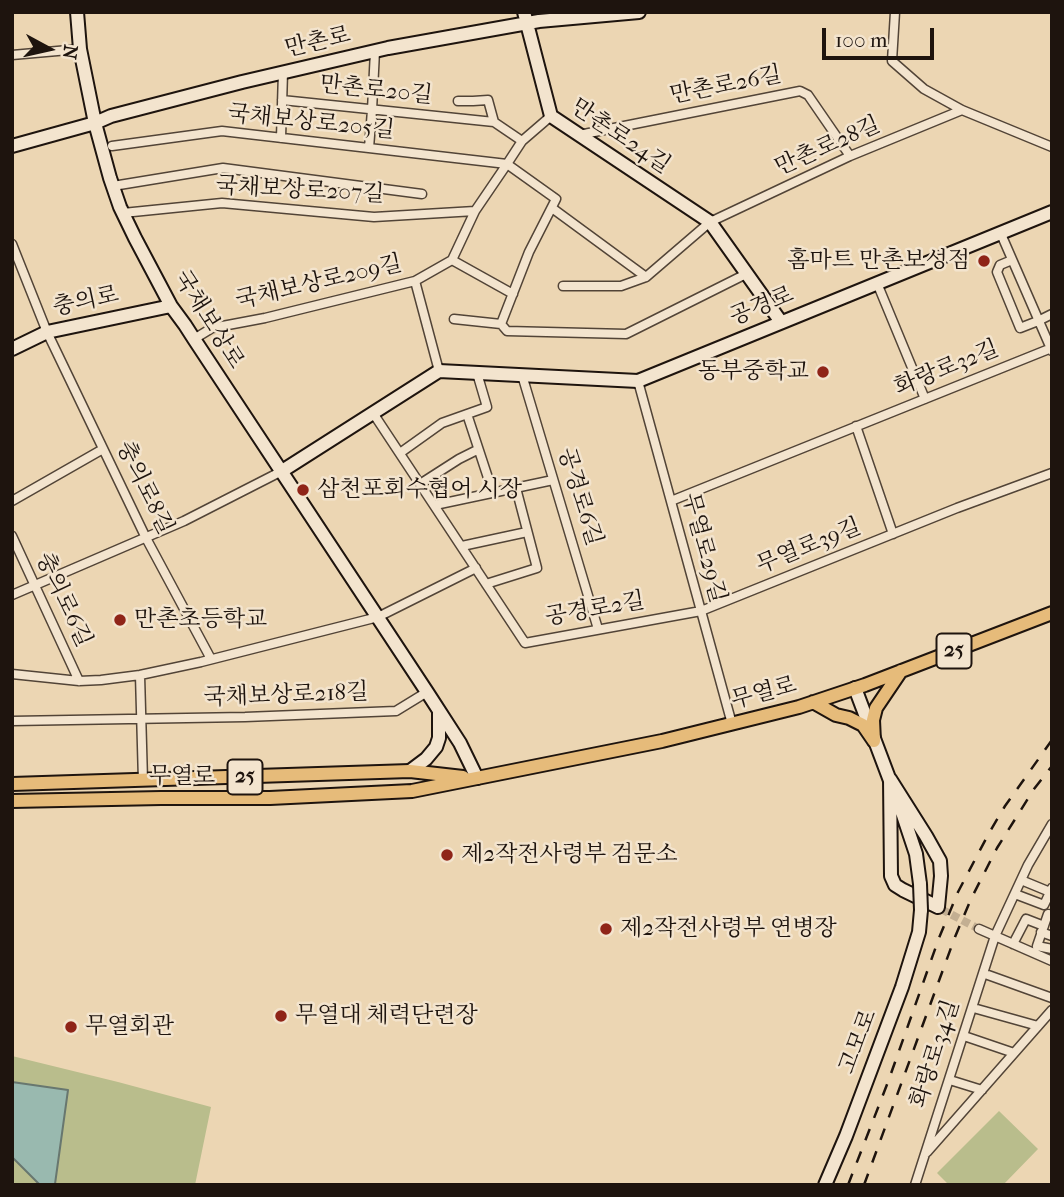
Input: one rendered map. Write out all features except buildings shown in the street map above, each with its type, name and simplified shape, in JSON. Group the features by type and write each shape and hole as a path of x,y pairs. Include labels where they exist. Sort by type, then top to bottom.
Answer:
{"main road":[{"name":"국채보상로","path":"77,12 80,49 95,123 123,213 172,306 460,743 477,778"},
{"name":"만촌로","path":"12,146 111,116 283,72 525,18 539,21 639,12"},
{"name":"만촌로24길","path":"525,18 551,116 710,222 781,322"},
{"name":"공경로","path":"439,370 638,381 1052,212"},
{"name":"충의로","path":"12,349 47,332 172,306"},
{"path":"282,471 439,370"},
{"name":"무열로","path":"12,802 270,798 412,791 662,741 813,702 1052,613"},
{"path":"874,741 873,720 876,708 901,671"},
{"path":"855,688 890,779 940,861 939,909 895,885 891,876 890,779"},
{"path":"813,702 836,715 863,725 874,741"},
{"path":"410,771 426,760 438,743 438,709"},
{"name":"무열로","path":"12,784 410,771 477,778"},
{"name":"고모로","path":"825,1185 902,987 919,932 920,884 916,854 890,779"}],"street":[{"path":"895,12 892,61 924,89 962,110 1052,147"},
{"path":"12,55 80,49"},
{"path":"369,148 375,51"},
{"path":"281,138 283,72"},
{"name":"만촌로26길","path":"578,135 800,91 808,95 850,156"},
{"name":"만촌로20길","path":"282,100 495,122 522,141"},
{"name":"만촌로20길","path":"458,101 488,100 495,122"},
{"name":"만촌로28길","path":"710,222 850,156 962,110"},
{"path":"513,294 452,260 475,211 522,141 551,116"},
{"name":"국채보상로205길","path":"112,146 222,131 507,164"},
{"path":"501,324 529,252 556,200 507,164"},
{"name":"국채보상로207길","path":"113,186 223,168 422,194"},
{"name":"국채보상로207길","path":"123,213 222,203 374,217 475,211"},
{"path":"551,208 646,277"},
{"path":"563,286 621,286 646,277 710,222"},
{"path":"1001,234 1051,350"},
{"name":"충의로8길","path":"12,244 47,332 103,449 146,538 211,659"},
{"name":"국채보상로209길","path":"194,339 212,328 265,318 415,281 452,260"},
{"path":"1012,260 1000,265 997,272 1020,328 1052,314"},
{"path":"454,319 501,324 507,331 626,334 746,274"},
{"path":"415,281 439,370"},
{"path":"877,283 925,399"},
{"name":"화랑로32길","path":"671,501 1051,350"},
{"path":"400,453 442,423 487,407 477,373"},
{"name":"공경로6길","path":"522,375 598,629"},
{"name":"무열로29길","path":"638,381 732,724"},
{"name":"공경로2길","path":"373,412 525,643 701,611"},
{"path":"467,414 493,493"},
{"name":"무열로39길","path":"856,426 893,534"},
{"path":"12,501 103,449"},
{"path":"420,484 477,450"},
{"path":"12,595 184,521 282,471"},
{"name":"무열로39길","path":"701,611 1052,473"},
{"path":"435,505 554,480"},
{"path":"486,584 537,568 516,488"},
{"path":"461,546 527,532"},
{"name":"충의로6길","path":"12,536 79,681"},
{"path":"12,674 79,681 101,680 140,675 211,659 378,617 475,568"},
{"path":"140,675 143,781"},
{"name":"국채보상로218길","path":"12,721 396,712 427,692"},
{"name":"화랑로34길","path":"915,1185 995,936 1028,865 1052,824"},
{"path":"1014,894 1044,905 1051,892 1021,880"},
{"path":"1052,915 1048,914 1037,946 1052,949"},
{"path":"1013,944 1026,919 1052,936"},
{"path":"979,929 1052,961"},
{"path":"988,975 1052,998"},
{"name":"화랑로34길","path":"977,1009 1038,1026"},
{"path":"924,1156 1052,1010"},
{"name":"화랑로34길","path":"967,1037 1014,1053"},
{"path":"953,1081 982,1090"}],"green space":[{"path":"12,1056 211,1107 195,1185 12,1185"},
{"path":"999,1111 1038,1149 1003,1185 949,1185 937,1173"}],"water":[{"path":"12,1082 68,1090 55,1184 40,1185 12,1157"}],"tunnel":[{"path":"941,909 979,929"}],"railway":[{"path":"848,1185 958,892 1005,806 1052,740"},
{"path":"864,1185 971,899 997,848 1034,789 1052,766"}],"place":[{"name":"홈마트 만촌보성점","path":"984,261"},
{"name":"동부중학교","path":"823,372"},
{"name":"삼천포회수협어 시장","path":"303,490"},
{"name":"만촌초등학교","path":"120,620"},
{"name":"제2작전사령부 검문소","path":"447,855"},
{"name":"제2작전사령부 연병장","path":"606,929"},
{"name":"무열대 체력단련장","path":"281,1016"},
{"name":"무열회관","path":"71,1027"}]}
